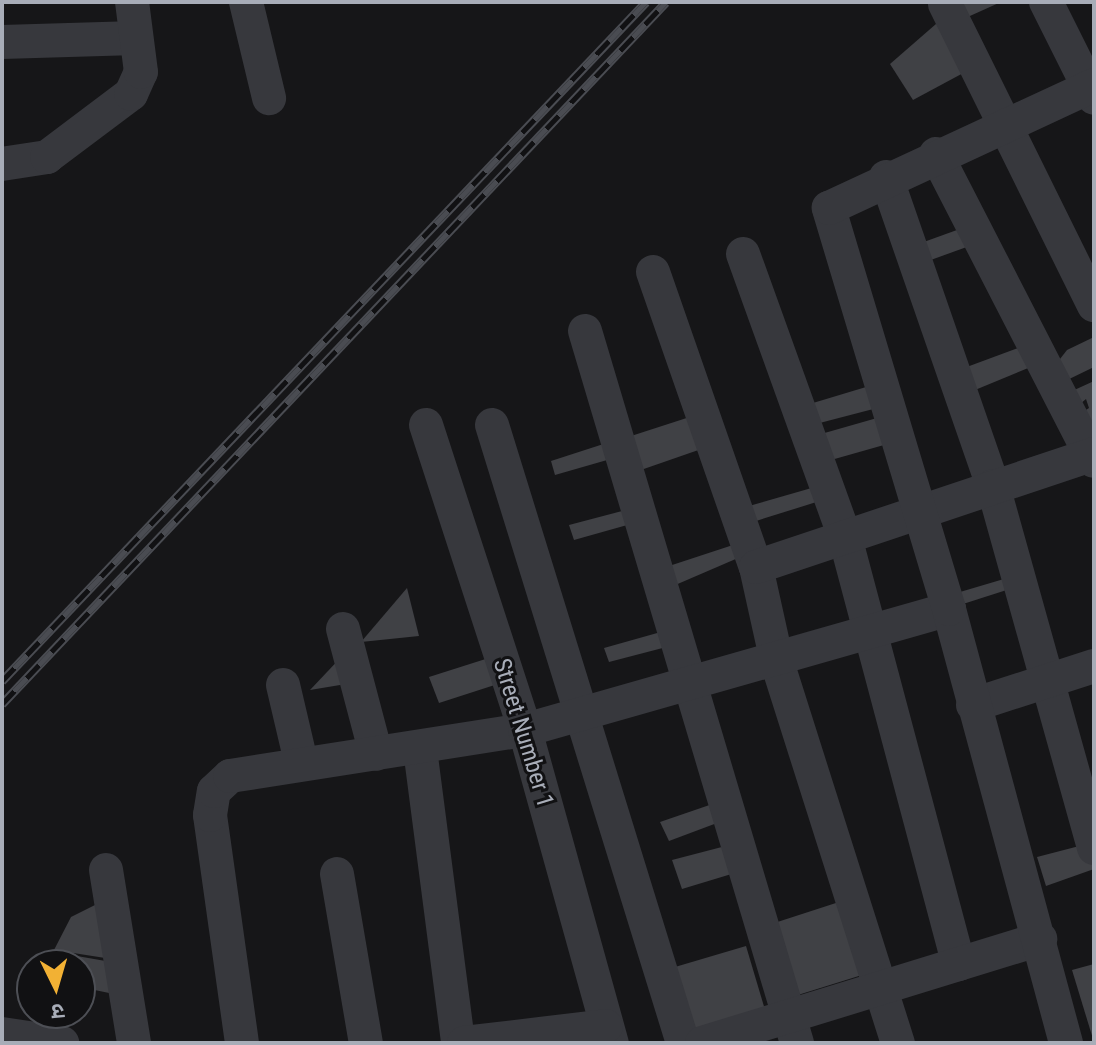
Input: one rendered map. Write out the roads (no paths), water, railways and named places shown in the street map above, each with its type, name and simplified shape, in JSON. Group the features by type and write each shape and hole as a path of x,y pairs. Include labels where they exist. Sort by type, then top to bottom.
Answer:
{"street":[{"path":"2,164 47,157 131,94 141,72 132,2"},
{"path":"246,2 269,98"},
{"path":"1046,2 1092,90 1005,123 839,198 829,221 949,609 1066,1043"},
{"path":"945,4 1094,305"},
{"path":"2,42 136,38"},
{"path":"756,567 920,514 993,486 1093,457 936,154"},
{"path":"886,177 993,486 1094,848"},
{"path":"743,254 845,537 959,964"},
{"path":"653,272 756,567 777,662 884,988 898,1043"},
{"path":"585,331 693,683 793,1030"},
{"name":"Street Number 1","path":"426,425 525,730 609,1034"},
{"path":"492,425 683,1043"},
{"path":"242,1043 210,815 214,791 230,776 301,762 420,749 525,730 582,709 777,662 949,609"},
{"path":"343,629 376,754"},
{"path":"973,705 1094,666"},
{"path":"283,685 301,762"},
{"path":"420,749 458,1043"},
{"path":"106,870 134,1043"},
{"path":"337,874 366,1043"},
{"path":"702,1043 793,1030 884,988 1040,939"},
{"path":"2,1034 62,1043"},
{"path":"464,1043 609,1034"}],"railway":[{"path":"2,681 646,2"},
{"path":"2,704 666,2"}]}
